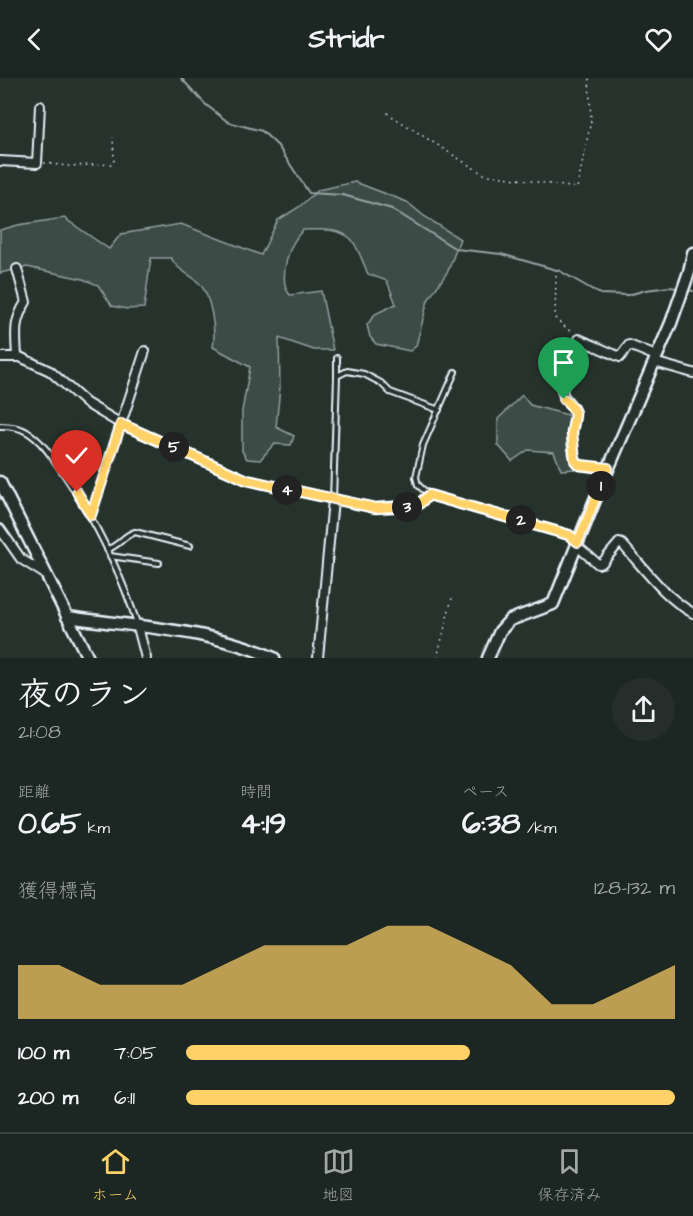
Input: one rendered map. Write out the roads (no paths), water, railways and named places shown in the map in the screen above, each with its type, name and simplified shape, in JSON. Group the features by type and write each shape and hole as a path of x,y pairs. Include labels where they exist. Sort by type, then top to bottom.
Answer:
{"street":[{"path":"0,161 37,163 40,106"},
{"path":"488,658 500,631 510,620 553,603 686,282 693,254"},
{"path":"17,269 26,302 18,315 16,324 17,357"},
{"path":"608,468 579,465 575,461 572,432 575,414 564,399 562,391 579,339 620,357 629,345 655,359 693,374"},
{"path":"121,424 146,351"},
{"path":"0,357 17,357 51,371 86,403 121,424 247,480 375,508 417,506 429,495 569,535 598,564 602,563 618,543 622,544 671,597 693,613"},
{"path":"0,482 88,658"},
{"path":"318,658 333,500"},
{"path":"0,529 21,559 46,574"},
{"path":"67,617 218,639 254,649 274,658"},
{"path":"138,627 146,658"}],"lane":[{"path":"333,500 337,358"},
{"path":"337,376 347,371 364,375 381,383 390,392 440,410"},
{"path":"429,495 418,485 416,477 425,438 440,410 455,372"},
{"path":"91,515 121,424"},
{"path":"0,426 27,431 52,457 91,515 138,627"},
{"path":"106,549 114,548 129,534 135,532 190,546"},
{"path":"110,556 159,563"}],"waterway":[{"path":"181,78 205,104 228,122 262,131 278,146 309,193 343,195 392,209 456,249 501,254 560,271 600,294 628,295 646,290 678,288"},
{"path":"687,290 693,291"}]}
